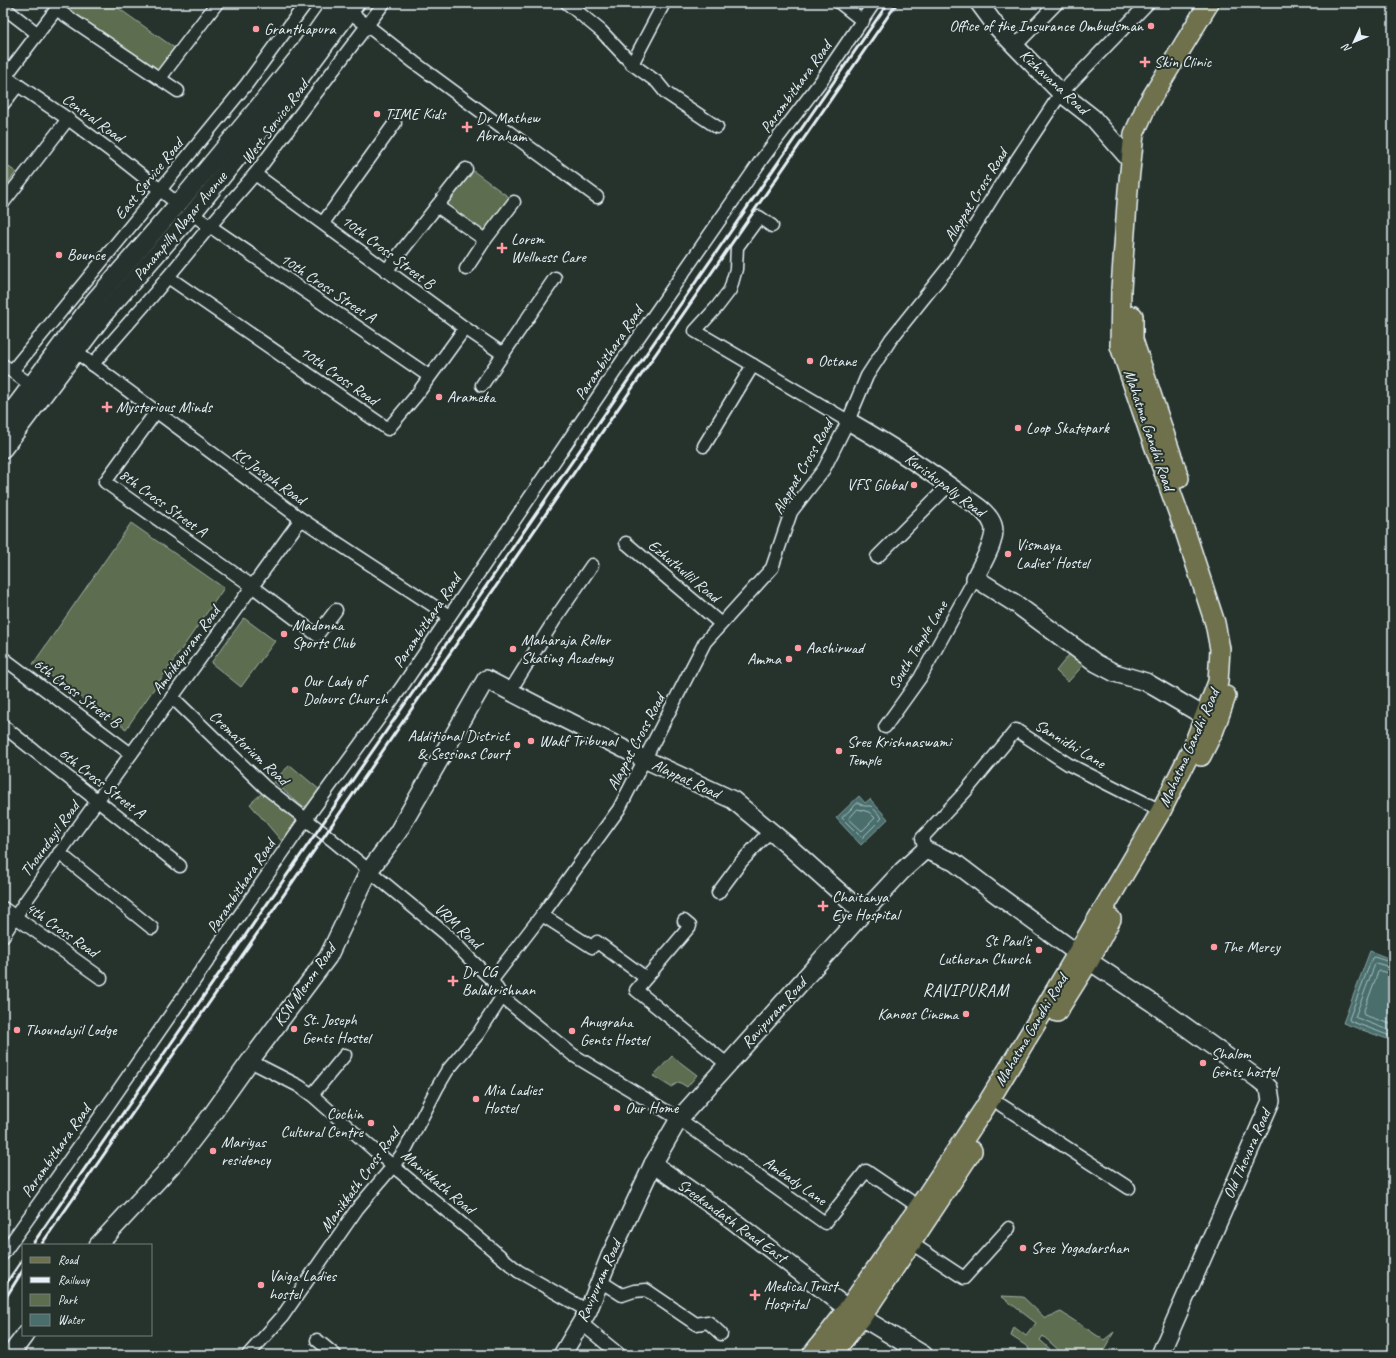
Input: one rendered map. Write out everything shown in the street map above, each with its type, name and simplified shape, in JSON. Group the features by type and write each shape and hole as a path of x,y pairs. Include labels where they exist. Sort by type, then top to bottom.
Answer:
{"main road":[{"name":"Mahatma Gandhi Road","path":"831,1355 919,1207 1083,957 1157,840 1214,730 1229,686 1227,649 1215,585 1133,340 1136,160 1134,134 1147,105 1209,3"},
{"name":"Mahatma Gandhi Road","path":"1136,160 1157,110 1220,3"},
{"name":"Mahatma Gandhi Road","path":"812,1355 855,1313 911,1243 1001,1105 1083,957 1161,811 1192,749 1218,682 1227,649"}],"street":[{"path":"160,78 217,3"},
{"name":"East Service Road","path":"7,368 160,191 246,85 306,3"},
{"name":"West Service Road","path":"92,365 255,174 384,3"},
{"path":"567,3 601,31 632,64 657,82 666,93 717,127"},
{"path":"632,64 664,3"},
{"path":"840,3 863,21"},
{"name":"Parambithara Road","path":"3,1254 306,819 401,688 616,370 762,159 821,81 874,3"},
{"name":"Kizhavana Road","path":"979,3 996,26 1061,93 1093,118 1136,160"},
{"path":"1015,46 1057,3"},
{"name":"Alappat Cross Road","path":"492,980 542,915 619,809 705,642 772,568 791,512 824,469 848,421 867,376 891,339 951,264 1008,173 1061,93 1148,3"},
{"path":"4,76 38,34 58,6 178,91"},
{"path":"348,6 367,26 415,63 597,197"},
{"name":"Panampilly Nagar Avenue","path":"3,449 38,390 70,347 94,301 178,204 301,54 348,6"},
{"name":"Panampilly Nagar Avenue","path":"70,347 106,312 192,214 276,110 348,6"},
{"path":"3,7 38,34"},
{"name":"Central Road","path":"4,76 68,119 178,204"},
{"path":"3,104 18,85"},
{"path":"3,203 68,119"},
{"path":"323,223 395,124"},
{"path":"386,271 466,169"},
{"name":"10th Cross Street B","path":"255,174 386,271 503,354"},
{"path":"466,269 485,240 514,202"},
{"path":"178,204 209,227"},
{"path":"437,206 485,240"},
{"name":"Kurishupally Road","path":"772,226 759,217 737,247 736,269 730,290 695,331 900,451 949,485 987,514 993,525 994,537 975,578"},
{"name":"10th Cross Street A","path":"209,227 429,376"},
{"name":"10th Cross Road","path":"168,277 388,429 415,397 465,328"},
{"path":"482,385 556,278"},
{"name":"KC Joseph Road","path":"70,347 92,365 301,519 449,616"},
{"path":"704,446 753,366"},
{"path":"7,368 38,390"},
{"name":"Panampilly Nagar Avenue","path":"3,423 38,390"},
{"name":"8th Cross Street A","path":"156,412 105,482 252,586"},
{"path":"877,556 949,485"},
{"name":"Ambikapuram Road","path":"97,801 301,519"},
{"name":"Ezhuthullil Road","path":"626,543 721,624"},
{"path":"510,691 557,616 592,565"},
{"path":"975,578 1016,604 1096,662 1115,673 1146,682 1204,716"},
{"name":"South Temple Lane","path":"885,727 920,678 975,578"},
{"path":"252,586 317,635 336,610"},
{"name":"6th Cross Street B","path":"3,658 131,754"},
{"name":"Alappat Road","path":"486,679 644,760 732,800 770,831 863,913"},
{"name":"KSN Menon Road","path":"99,1244 176,1161 213,1114 250,1061 328,957 369,871 398,832 486,679"},
{"name":"Crematorium Road","path":"172,697 265,787 331,839"},
{"name":"6th Cross Street A","path":"3,726 180,866"},
{"name":"Sannidhi Lane","path":"925,850 922,838 965,792 1016,730 1068,764 1161,811"},
{"name":"Thoundayil Road","path":"3,936 59,853 97,801"},
{"path":"718,893 741,862 770,831"},
{"name":"VRM Road","path":"331,839 447,935 492,980 502,997 573,1055 679,1119"},
{"path":"925,850 954,862 1083,957"},
{"name":"Ravipuram Road","path":"562,1355 584,1317 653,1164 679,1119 863,913 902,871 925,850"},
{"path":"59,853 152,928"},
{"name":"4th Cross Road","path":"3,908 101,978"},
{"path":"542,915 592,948 597,942 646,978"},
{"path":"687,923 636,990 728,1065"},
{"name":"Old Thevara Road","path":"1083,957 1154,1004 1269,1088 1270,1101 1160,1355"},
{"name":"Manikkath Cross Road","path":"248,1355 282,1317 357,1209 405,1150 446,1071 478,1034 502,997"},
{"path":"312,1095 345,1055"},
{"name":"Manikkath Road","path":"250,1061 299,1086 312,1095 393,1166 518,1271 584,1317 620,1355"},
{"path":"1001,1105 1129,1188"},
{"name":"Ambady Lane","path":"679,1119 825,1223 866,1171 919,1207"},
{"name":"Sreekandath Road East","path":"653,1164 727,1216 855,1313 924,1355"},
{"path":"911,1243 964,1278 1009,1228"},
{"path":"600,1281 622,1294 646,1290 696,1324 708,1322 721,1334"},
{"path":"10,1355 24,1336"},
{"path":"317,1340 335,1355"}],"green space":[{"path":"69,3 111,3 176,49 161,71 66,8"},
{"path":"3,163 16,172 3,190"},
{"path":"472,170 510,198 486,232 480,232 445,206"},
{"path":"131,523 224,588 126,729 33,664"},
{"path":"244,618 275,641 241,687 211,663"},
{"path":"1072,651 1088,660 1068,682 1056,671"},
{"path":"290,765 321,791 311,805 303,807 273,781"},
{"path":"262,793 299,821 284,844 250,804"},
{"path":"672,1056 697,1075 687,1087 679,1082 671,1087 653,1076"},
{"path":"1001,1296 1023,1297 1045,1318 1061,1312 1104,1340 1114,1332 1103,1351 1104,1355 1061,1355 1062,1353 1043,1336 1040,1340 1050,1349 1044,1355 1031,1355 1028,1347 1011,1336 1014,1327 1026,1336 1036,1323"}],"water":[{"path":"859,796 865,803 870,799 888,819 861,845 836,818"},
{"path":"1370,951 1393,960 1393,1041 1343,1023"}],"railway":[{"path":"33,1244 888,3"},
{"path":"42,1244 241,957 897,3"},
{"path":"3,1288 22,1260"},
{"path":"3,1302 22,1272"}],"place":[{"name":"Office of the Insurance Ombudsman","path":"1151,26"},
{"name":"Granthapura","path":"256,29"},
{"name":"Skin Clinic","path":"1145,62"},
{"name":"TIME Kids","path":"377,114"},
{"name":"Dr Mathew Abraham","path":"467,127"},
{"name":"Lorem Wellness Care","path":"502,248"},
{"name":"Bounce","path":"59,255"},
{"name":"Octane","path":"810,361"},
{"name":"Arameka","path":"439,397"},
{"name":"Mysterious Minds","path":"107,407"},
{"name":"Loop Skatepark","path":"1018,428"},
{"name":"VFS Global","path":"914,485"},
{"name":"Vismaya Ladies' Hostel","path":"1008,554"},
{"name":"Madonna Sports Club","path":"284,634"},
{"name":"Aashirwad","path":"798,648"},
{"name":"Maharaja Roller Skating Academy","path":"513,649"},
{"name":"Amma","path":"789,659"},
{"name":"Our Lady of Dolours Church","path":"295,690"},
{"name":"Wakf Tribunal","path":"531,741"},
{"name":"Additional District & Sessions Court","path":"517,745"},
{"name":"Sree Krishnaswami Temple","path":"839,751"},
{"name":"Chaitanya Eye Hospital","path":"823,906"},
{"name":"The Mercy","path":"1214,947"},
{"name":"St Paul's Lutheran Church","path":"1039,950"},
{"name":"Dr CG Balakrishnan","path":"453,981"},
{"name":"Kanoos Cinema","path":"966,1014"},
{"name":"St. Joseph Gents Hostel","path":"294,1029"},
{"name":"Thoundayil Lodge","path":"17,1030"},
{"name":"Anugraha Gents Hostel","path":"572,1031"},
{"name":"Shalom Gents hostel","path":"1203,1063"},
{"name":"Mia Ladies Hostel","path":"476,1099"},
{"name":"Our Home","path":"617,1108"},
{"name":"Cochin Cultural Centre","path":"371,1123"},
{"name":"Mariyas residency","path":"213,1151"},
{"name":"Sree Yogadarshan","path":"1023,1248"},
{"name":"Vaiga Ladies hostel","path":"261,1285"},
{"name":"Medical Trust Hospital","path":"755,1295"}],"district":[{"name":"RAVIPURAM","path":"966,990"}]}
